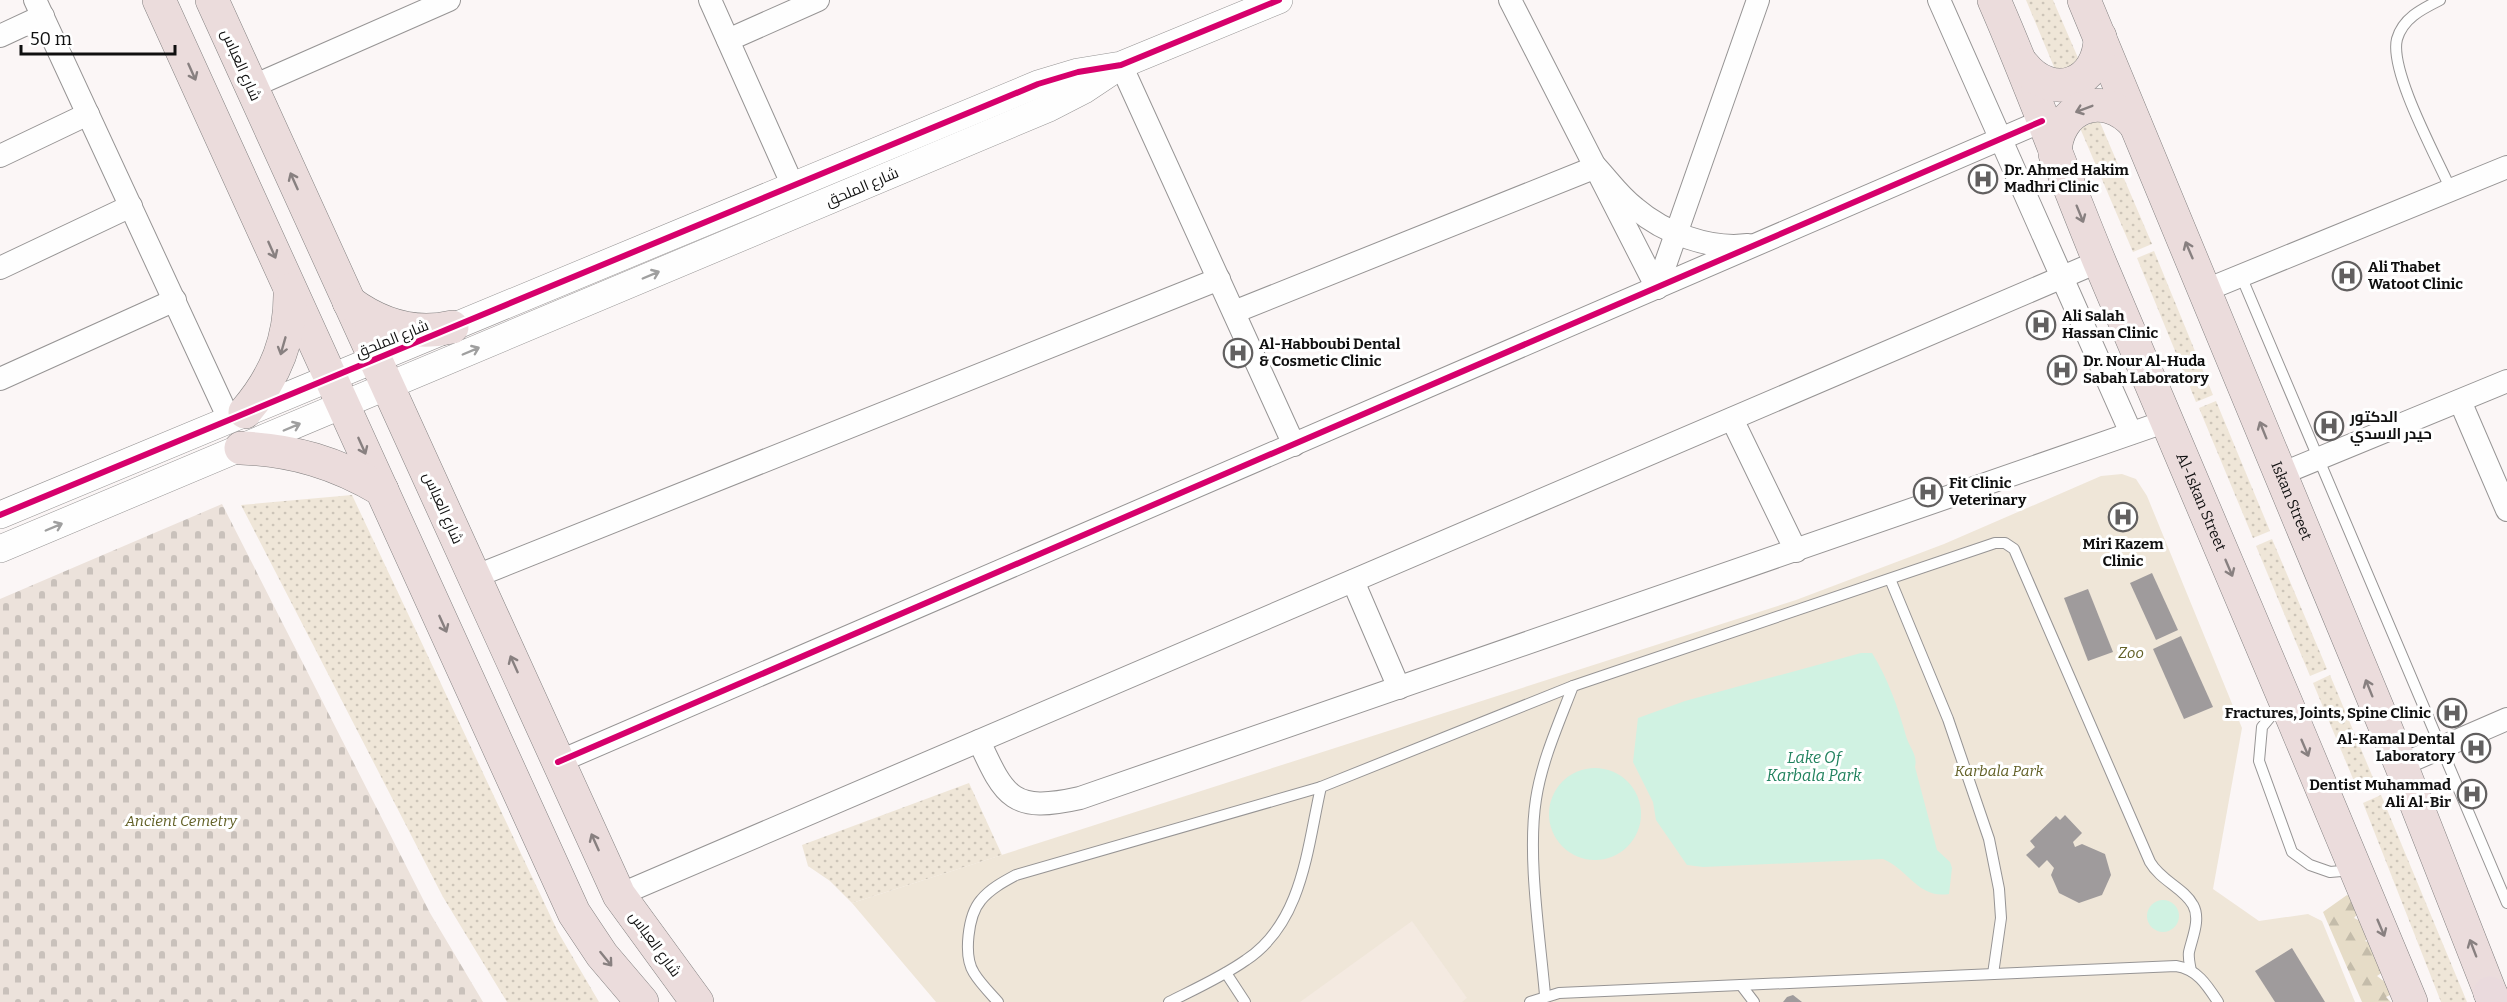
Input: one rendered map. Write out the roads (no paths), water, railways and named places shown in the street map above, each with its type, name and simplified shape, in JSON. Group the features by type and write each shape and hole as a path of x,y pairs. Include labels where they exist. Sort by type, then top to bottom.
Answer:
{"main road":[{"path":"159,0 574,913 602,955 642,1002"},
{"name":"شارع العباس","path":"212,0 619,895 697,1002"},
{"name":"Al-Iskan Street","path":"1994,0 2022,65 2055,154 2411,1002"},
{"name":"Iskan Street","path":"2084,0 2401,765 2493,999"},
{"path":"2022,65 2041,82 2054,85 2078,81 2096,62 2100,38"},
{"path":"2055,154 2056,142 2065,121 2083,107 2106,105 2127,115 2135,124"},
{"path":"290,288 289,322 281,355 266,385 238,426 290,452 338,466 382,490"},
{"path":"349,302 369,316 390,325 422,331 452,327"}],"street":[{"path":"251,87 449,0"},
{"path":"710,0 804,211"},
{"path":"728,40 818,0"},
{"path":"1279,0 1121,65 1294,445"},
{"path":"1510,0 1658,288"},
{"path":"1658,288 1758,0"},
{"path":"1939,0 2131,434"},
{"path":"0,36 39,8 175,300 238,426"},
{"name":"شارع الملحق","path":"381,372 452,327 1038,84 1078,72 1121,65"},
{"name":"شارع الملحق","path":"0,515 337,391 381,372 804,211 1049,108 1084,90 1121,65"},
{"path":"0,156 88,114"},
{"path":"558,762 2042,121"},
{"path":"1596,167 1633,207 1655,223 1677,233 1715,244 1760,244"},
{"path":"1234,312 1596,167"},
{"path":"2206,290 2507,167"},
{"path":"0,268 131,206"},
{"path":"619,895 2100,261"},
{"path":"474,577 1219,279"},
{"path":"0,379 175,300"},
{"path":"2281,474 2507,381"},
{"name":"شارع الملحق","path":"0,549 238,426 337,391"},
{"path":"2460,401 2507,510"},
{"path":"1732,418 1796,551"},
{"path":"979,741 997,780 1011,795 1022,801 1034,803 1061,802 1399,688 2167,421"},
{"path":"1353,581 1399,688"},
{"path":"2401,765 2507,719"}],"lane":[{"path":"2440,0 2414,12 2397,39 2399,74 2451,190"},
{"path":"2241,276 2507,903"},
{"path":"998,1002 974,972 968,960 972,921 979,902 993,888 1016,875 1320,787 1573,686 1995,543 2005,543 2014,549 2150,862 2157,874 2185,895 2194,906 2196,919 2188,954 2191,971"},
{"path":"1890,579 1948,719 1989,839 1999,889 2001,918 1993,974"},
{"path":"1545,995 1534,844 1535,800 1545,761 1573,686"},
{"path":"2285,699 2262,727 2259,761 2292,852 2310,865 2330,872 2356,870"},
{"path":"1169,1002 1226,973 1263,947 1284,921 1300,882 1320,787"},
{"path":"1530,1002 1545,995 2176,966 2191,971 2209,988 2218,1002"},
{"path":"1226,973 1245,1002"},
{"path":"1741,985 1754,1002"}],"water":[{"name":"Lake Of Karbala Park","path":"1861,653 1872,653 1896,704 1914,755 1915,767 1937,850 1950,862 1952,868 1949,894 1938,894 1921,888 1883,859 1703,867 1687,865 1656,820 1653,802 1633,762 1638,718 1685,701"},
{"path":"1595,768 1612,772 1627,782 1637,797 1641,814 1637,831 1627,846 1612,856 1595,860 1578,856 1563,846 1553,831 1549,814 1553,797 1563,782 1578,772"},
{"path":"2163,900 2175,904 2179,916 2175,928 2163,932 2151,928 2147,916 2151,904"}],"place":[{"name":"Dr. Ahmed Hakim Madhri Clinic","path":"1983,179"},
{"name":"Ali Thabet Watoot Clinic","path":"2347,276"},
{"name":"Ali Salah Hassan Clinic","path":"2041,325"},
{"name":"Al-Habboubi Dental & Cosmetic Clinic","path":"1238,353"},
{"name":"Dr. Nour Al-Huda Sabah Laboratory","path":"2062,370"},
{"name":"الدكتور حيدر الاسدي","path":"2329,426"},
{"name":"Fit Clinic Veterinary","path":"1928,492"},
{"name":"Miri Kazem Clinic","path":"2123,517"},
{"name":"Fractures, Joints, Spine Clinic","path":"2452,713"},
{"name":"Al-Kamal Dental Laboratory","path":"2476,748"},
{"name":"Dentist Muhammad Ali Al-Bir","path":"2472,794"}],"park label":[{"name":"Zoo","path":"2131,653"},
{"name":"Karbala Park","path":"1999,771"},
{"name":"Ancient Cemetry","path":"181,821"}]}
